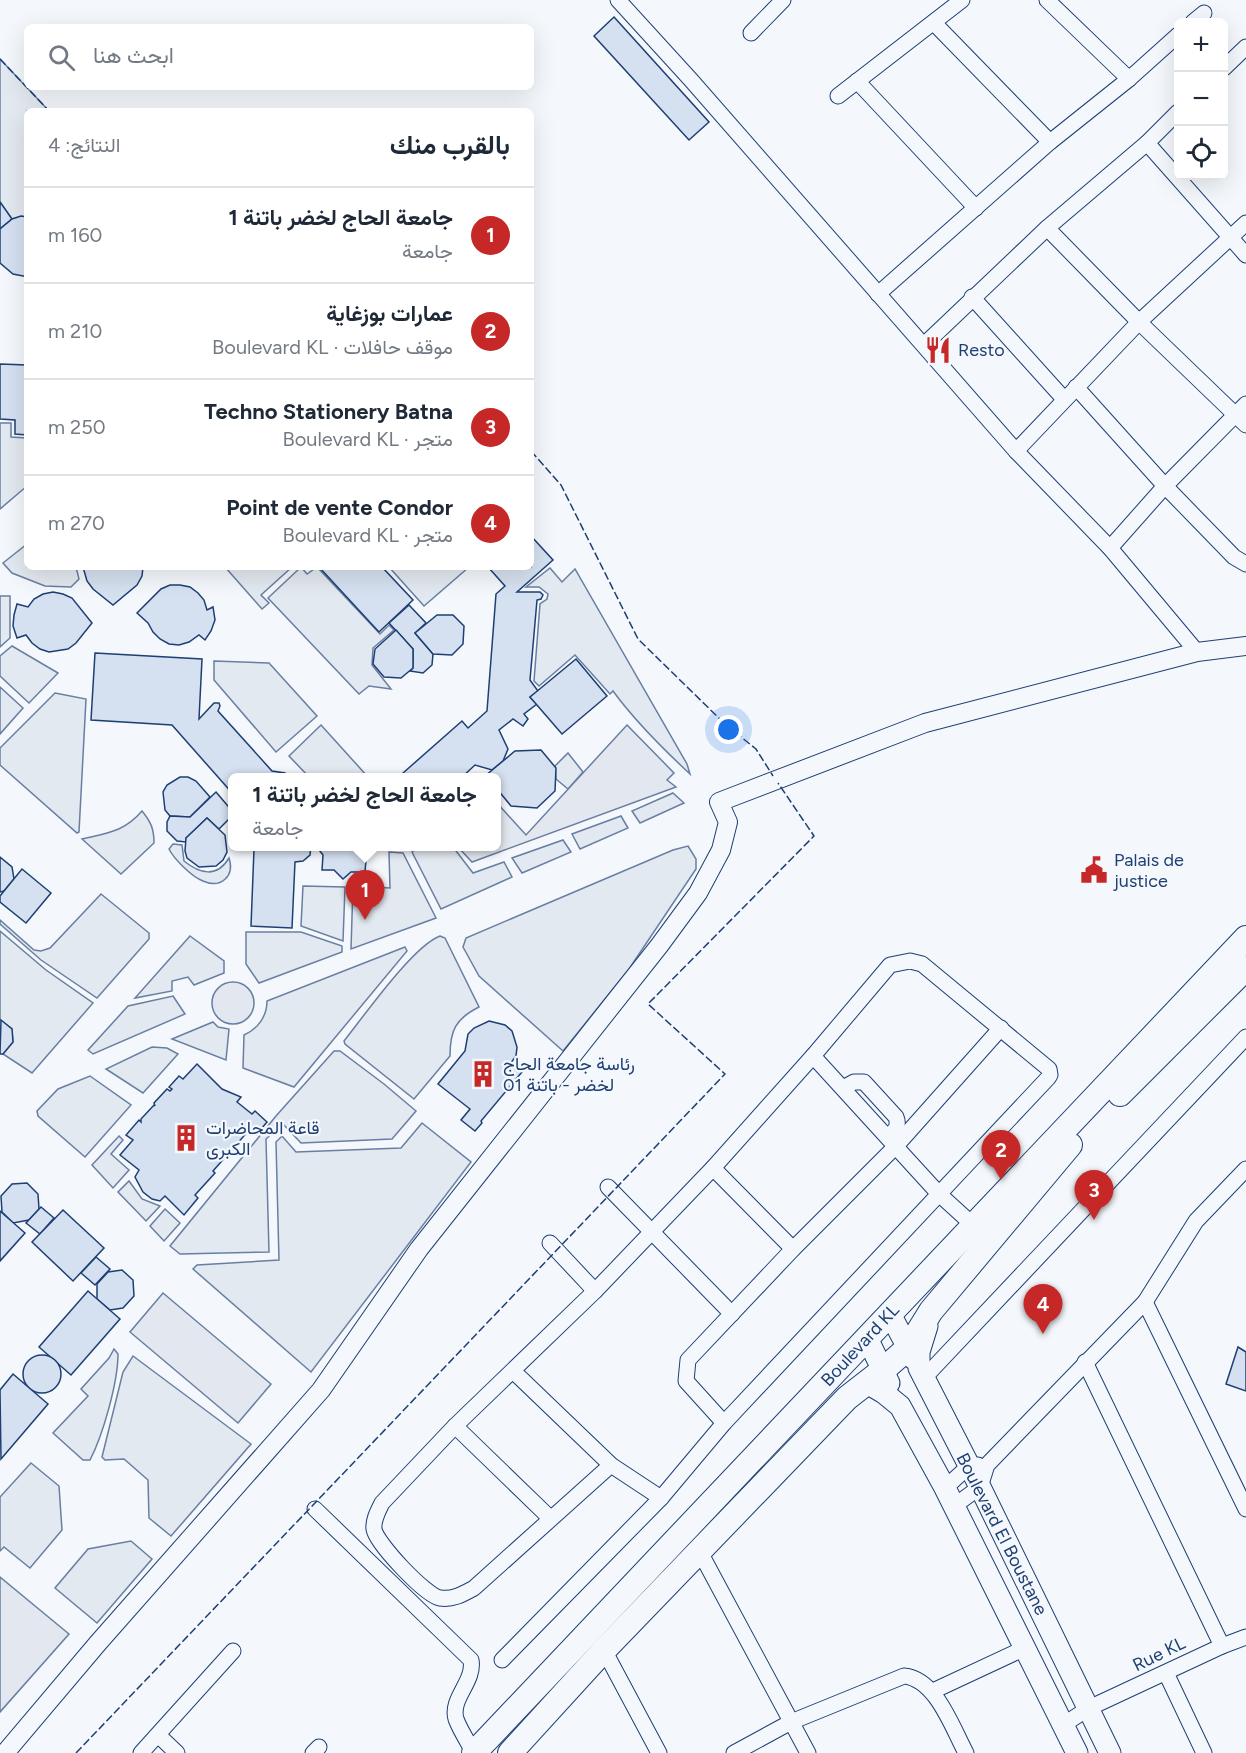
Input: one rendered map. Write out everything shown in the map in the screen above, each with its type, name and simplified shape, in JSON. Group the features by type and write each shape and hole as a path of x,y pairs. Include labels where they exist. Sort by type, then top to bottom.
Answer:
{"main road":[{"name":"Boulevard KL","path":"474,1753 1246,938"},
{"name":"Boulevard KL","path":"510,1753 604,1650 847,1398 875,1377 917,1365 931,1311 1076,1137 1246,968"},
{"name":"Boulevard El Boustane","path":"890,1314 917,1365 978,1466 980,1487 1110,1753"},
{"path":"867,1338 875,1377 884,1393 900,1406 950,1497 1077,1753"},
{"path":"1049,1697 1076,1682"}],"street":[{"path":"618,0 691,80 1016,451 1110,548 1197,652"},
{"path":"751,33 783,0"},
{"path":"838,96 963,0"},
{"path":"1047,0 1129,79"},
{"path":"934,23 1050,142"},
{"path":"878,294 1050,142 1129,79 1174,39"},
{"path":"1228,64 1246,46"},
{"path":"857,81 976,208"},
{"path":"924,345 1047,228 1147,143 1174,117"},
{"path":"1147,143 1246,255"},
{"path":"1016,451 1139,322 1246,223"},
{"path":"1047,228 1139,322 1243,414 1165,486 1110,548"},
{"path":"972,297 1064,399"},
{"path":"1076,387 1165,486 1234,557 1246,564"},
{"path":"5,1753 98,1643 321,1390 419,1250 660,946 698,893 721,850 728,822 719,801 925,723 1197,652 1246,646"},
{"path":"502,1660 661,1498 724,1423 1050,1075 1049,1069 922,964 910,961 890,965 713,1168 595,1292 455,1426 382,1503 376,1515 374,1528 383,1547 431,1595 445,1599 456,1597 474,1588 611,1465"},
{"path":"724,1423 686,1381 688,1360 1000,1028"},
{"path":"917,1365 1246,1037"},
{"path":"813,1056 843,1088 854,1082 864,1082 896,1117 898,1123 892,1142"},
{"path":"892,1142 939,1194 973,1225"},
{"path":"713,1168 793,1250"},
{"path":"950,1497 978,1466 1145,1302 1196,1221 1246,1170"},
{"path":"608,1187 732,1314"},
{"path":"550,1243 595,1292"},
{"path":"1145,1302 1246,1509"},
{"path":"1085,1362 1221,1646"},
{"path":"513,1371 611,1465 661,1498"},
{"path":"455,1426 550,1518"},
{"path":"950,1497 980,1487"},
{"path":"315,1509 471,1660 471,1675 455,1706 456,1718 474,1753"},
{"path":"700,1552 808,1753"},
{"name":"Rue KL","path":"1063,1725 1089,1708 1221,1646 1246,1637"},
{"path":"933,1691 1025,1648"},
{"path":"604,1650 659,1753"},
{"path":"141,1753 233,1651"},
{"path":"1166,1673 1204,1753"},
{"path":"734,1753 791,1722 904,1676 921,1680 933,1691 966,1753"},
{"path":"158,1735 177,1753"}],"shaded area":[{"path":"0,59 24,84 24,90 29,90 46,108 24,108 24,217 12,219 0,202"},
{"path":"0,423 11,423 11,437 24,438 24,489 0,509"},
{"path":"24,546 24,570 77,570 79,579 71,587 45,586 12,573 3,563"},
{"path":"550,568 562,582 575,569 687,764 690,774 649,734 613,691 610,694 575,655 539,686 534,681 540,604 547,599 548,594 539,587 526,587"},
{"path":"228,570 289,570 261,595 269,603 262,609"},
{"path":"298,570 304,570 307,574 313,570 320,570 380,634 389,625 394,630 373,648 372,665 391,689 369,686 359,694 268,598"},
{"path":"392,570 466,570 424,606"},
{"path":"0,596 10,596 10,638 0,647"},
{"path":"12,646 58,673 29,703 0,676 0,656"},
{"path":"214,661 269,663 317,716 276,752 214,680"},
{"path":"0,687 23,708 0,734"},
{"path":"55,693 86,699 79,832 77,833 0,765 0,748"},
{"path":"321,725 364,773 305,773 289,756"},
{"path":"627,725 674,773 667,780 676,787 472,862 462,851 501,851 501,807 526,835"},
{"path":"568,753 583,772 568,789 556,779 555,766"},
{"path":"673,793 684,803 640,823 632,811"},
{"path":"142,811 151,826 154,843 121,874 82,839 122,828"},
{"path":"621,816 628,828 580,849 572,834"},
{"path":"563,840 571,852 522,873 512,858"},
{"path":"173,844 182,845 184,861 202,871 219,869 229,858 228,875 221,882 216,883 199,879 171,853 169,849"},
{"path":"688,846 696,859 696,869 629,969 563,1051 479,976 463,947 466,938 673,850"},
{"path":"456,851 473,873 504,862 512,877 441,909 412,852"},
{"path":"389,852 403,853 436,918 351,949 353,886 390,888"},
{"path":"303,886 345,887 343,941 301,926"},
{"path":"101,894 149,933 149,939 97,998 41,960 0,924 0,920 34,950 41,951 50,948"},
{"path":"0,931 46,970 93,1003 32,1073 3,1054 13,1042 12,1029 0,1020"},
{"path":"246,932 301,932 342,946 342,952 259,983 246,964"},
{"path":"190,936 224,961 224,973 194,985 188,977 172,981 172,991 135,998"},
{"path":"440,936 445,938 479,1007 459,1021 451,1039 450,1056 414,1099 344,1041 403,967 429,942"},
{"path":"405,947 407,951 294,1087 243,1068 244,1035 261,1021 267,1001"},
{"path":"233,982 241,983 248,988 253,995 253,1011 248,1018 241,1023 233,1024 225,1023 218,1018 213,1011 212,1003 213,995 218,988 225,983"},
{"path":"173,996 185,1014 93,1054 88,1050 128,1006"},
{"path":"213,1022 218,1027 229,1029 226,1060 172,1039"},
{"path":"152,1047 167,1048 178,1054 143,1093 106,1069"},
{"path":"334,1051 340,1051 416,1111 392,1139 301,1143 283,1124 266,1139 269,1252 180,1254 170,1246 276,1116"},
{"path":"90,1076 131,1105 85,1157 38,1116 37,1111 58,1089"},
{"path":"422,1123 471,1162 311,1372 193,1269 197,1265 279,1260 276,1142 282,1136 296,1152 401,1148"},
{"path":"119,1136 123,1140 111,1154 129,1170 113,1188 92,1165"},
{"path":"129,1181 142,1199 160,1206 146,1221 118,1192"},
{"path":"165,1209 180,1223 164,1241 150,1226"},
{"path":"163,1293 271,1384 238,1423 130,1332"},
{"path":"114,1349 118,1354 117,1366 109,1408 90,1460 83,1460 53,1433 88,1396 81,1389 109,1358"},
{"path":"133,1356 251,1444 171,1536 149,1518 148,1480 124,1459 105,1460 102,1457 123,1372"},
{"path":"31,1463 59,1486 62,1530 30,1568 4,1547 0,1551 0,1497"},
{"path":"131,1541 152,1559 97,1623 55,1588 88,1549"},
{"path":"0,1577 69,1634 0,1712"}],"building":[{"path":"614,17 709,122 689,140 594,36"},
{"path":"0,202 12,219 0,229"},
{"path":"24,216 24,276 13,274 0,263 0,229 12,219"},
{"path":"0,364 24,365 24,435 15,434 15,420 0,419"},
{"path":"534,539 553,560 517,592 540,592 543,595 537,600 530,680 538,691 530,697 537,704 524,714 528,719 523,726 513,719 499,730 508,749 503,761 492,770 475,765 466,773 403,773 462,721 468,728 487,711 496,594 505,586 491,570 534,570"},
{"path":"84,570 143,570 137,585 113,605 93,589 87,581"},
{"path":"322,570 385,570 413,600 379,632"},
{"path":"170,585 190,587 204,600 207,610 213,607 215,620 205,640 199,635 179,645 169,644 160,639 137,613 161,589"},
{"path":"53,592 72,598 92,623 76,643 68,649 49,652 40,649 26,635 17,638 13,626 17,604 28,607 34,599"},
{"path":"409,605 426,623 415,633 433,654 432,665 423,673 410,671 413,668 413,649 389,623"},
{"path":"437,615 453,615 464,626 463,644 452,655 433,654 415,633"},
{"path":"396,630 413,649 413,668 401,678 384,677 373,664 375,649"},
{"path":"95,653 202,659 199,719 214,703 219,703 218,711 272,771 285,773 228,773 228,788 172,725 91,720"},
{"path":"576,659 607,696 562,734 530,697"},
{"path":"541,750 556,768 555,791 537,808 511,806 501,794 501,773 489,773 515,751"},
{"path":"180,777 188,777 196,781 210,797 190,817 170,816 165,810 163,792 167,785"},
{"path":"216,792 228,806 228,820 219,829 207,818 186,838 186,842 177,841 167,831 170,816 190,817"},
{"path":"207,818 225,835 227,852 216,866 199,867 187,858 186,838"},
{"path":"254,851 310,851 310,855 303,861 295,862 292,928 251,926"},
{"path":"320,851 374,852 366,860 365,872 351,872 343,879 334,870 322,870 323,855"},
{"path":"0,857 12,867 14,879 4,891 0,892"},
{"path":"22,869 51,893 26,923 0,902 0,896"},
{"path":"1,1020 12,1029 13,1042 3,1054 0,1054"},
{"name":"رئاسة جامعة الحاج لخضر - باتنة 01","path":"489,1021 505,1025 512,1031 517,1047 516,1056 510,1064 522,1072 475,1131 461,1120 470,1109 438,1084 465,1051 468,1034 474,1028"},
{"name":"قاعة المحاضرات الكبرى","path":"197,1064 222,1089 241,1097 237,1102 252,1114 255,1111 267,1122 256,1135 250,1129 213,1171 215,1173 195,1195 198,1198 184,1215 165,1196 160,1201 152,1199 143,1192 135,1177 139,1170 120,1155 133,1140 126,1135 139,1120 141,1122 141,1119 155,1106 154,1103 167,1089 170,1091 172,1089 169,1087 179,1076 183,1079"},
{"path":"27,1183 38,1194 39,1209 29,1220 13,1223 2,1212 1,1196 12,1184"},
{"path":"41,1207 54,1218 40,1234 26,1223"},
{"path":"63,1210 104,1248 73,1281 32,1242"},
{"path":"0,1211 25,1233 0,1261"},
{"path":"96,1257 110,1269 95,1285 81,1273"},
{"path":"122,1270 133,1280 134,1296 123,1308 110,1310 97,1299 97,1284 108,1272"},
{"path":"88,1291 120,1319 71,1375 39,1347"},
{"path":"1238,1347 1246,1352 1246,1391 1226,1384"},
{"path":"42,1355 56,1360 61,1374 56,1388 42,1393 28,1388 23,1374 28,1360"},
{"path":"13,1374 48,1404 1,1459 0,1390"}],"fence":[{"path":"0,59 24,84"},
{"path":"29,90 46,108"},
{"path":"534,454 561,485 638,639 726,725 756,749 773,776"},
{"path":"76,1753 725,1074 648,1004 814,836 778,783"}],"place":[{"name":"Resto","path":"938,350"},
{"name":"Palais de justice","path":"1094,870"},
{"name":"جامعة الحاج لخضر باتنة 1","path":"365,920"},
{"name":"رئاسة جامعة الحاج لخضر - باتنة 01","path":"483,1074"},
{"name":"قاعة المحاضرات الكبرى","path":"186,1138"},
{"name":"عمارات بوزغاية","path":"1001,1180"},
{"name":"Techno Stationery Batna","path":"1094,1220"},
{"name":"Point de vente Condor","path":"1043,1334"}]}
